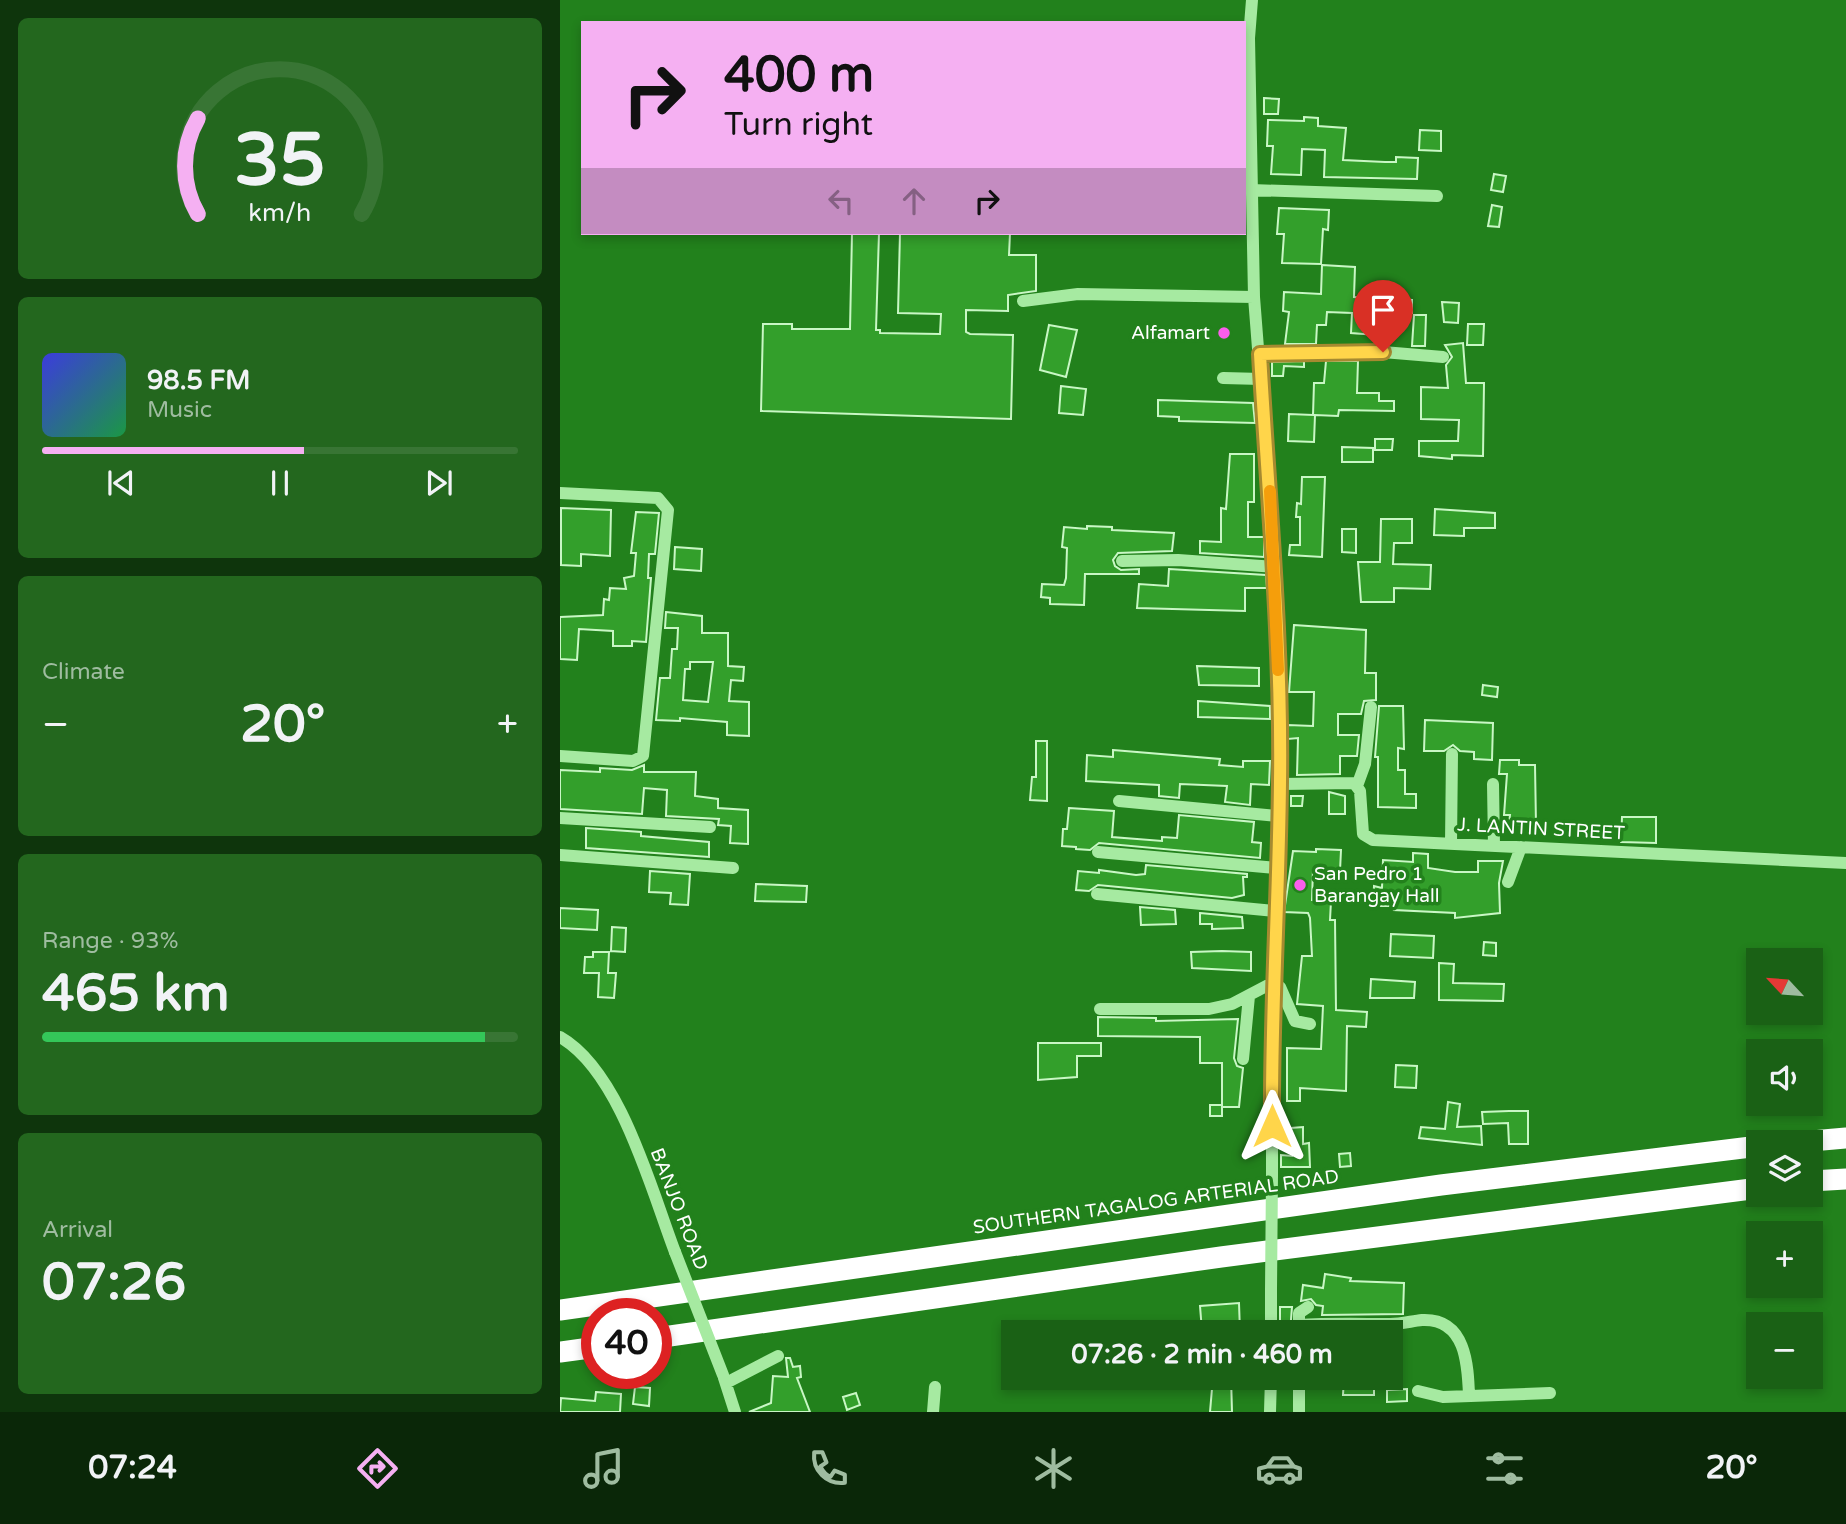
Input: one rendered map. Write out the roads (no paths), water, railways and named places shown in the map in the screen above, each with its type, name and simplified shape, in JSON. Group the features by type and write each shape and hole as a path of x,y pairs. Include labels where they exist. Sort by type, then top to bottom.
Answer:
{"highway":[{"path":"1823,1140 1846,1138"},
{"name":"SOUTHERN TAGALOG ARTERIAL ROAD","path":"560,1310 1441,1185 1746,1148"},
{"path":"1823,1180 1846,1179"},
{"path":"672,1336 1194,1261 1746,1190"},
{"path":"560,1352 581,1349"}],"street":[{"path":"1252,0 1247,145 1254,297 1275,567 1280,784 1272,983 1271,1320"},
{"path":"1251,190 1437,196"},
{"path":"1023,301 1077,294 1254,297"},
{"path":"1260,354 1383,352 1443,357"},
{"path":"1223,378 1262,379"},
{"path":"560,493 658,498 668,510 643,756 633,761 560,755"},
{"path":"1122,561 1178,560 1275,567"},
{"path":"1280,784 1350,782 1357,786 1365,764 1371,707"},
{"path":"1451,844 1452,754"},
{"path":"1493,784 1494,846"},
{"name":"J. LANTIN STREET","path":"1357,786 1363,834 1367,838 1846,863"},
{"path":"1119,802 1278,816"},
{"path":"560,818 710,827"},
{"path":"1508,882 1521,847"},
{"path":"1098,852 1276,868"},
{"path":"560,855 733,868"},
{"path":"1097,894 1275,911"},
{"path":"1100,1009 1209,1009 1249,996 1272,983"},
{"path":"1272,983 1280,987 1295,1021 1310,1024"},
{"path":"1243,1059 1249,996"},
{"name":"BANJO ROAD","path":"560,1037 584,1056 607,1082 736,1412"},
{"path":"1299,1320 1299,1313 1308,1307"},
{"path":"1403,1323 1424,1320 1439,1322 1463,1343 1468,1360 1469,1396"},
{"path":"724,1379 778,1356"},
{"path":"933,1412 935,1387"},
{"path":"1270,1412 1271,1390"},
{"path":"1299,1390 1299,1412"},
{"path":"1418,1391 1435,1396 1550,1394"}],"place":[{"name":"Alfamart","path":"1224,333"},
{"name":"San Pedro 1 Barangay Hall","path":"1300,885"}]}
